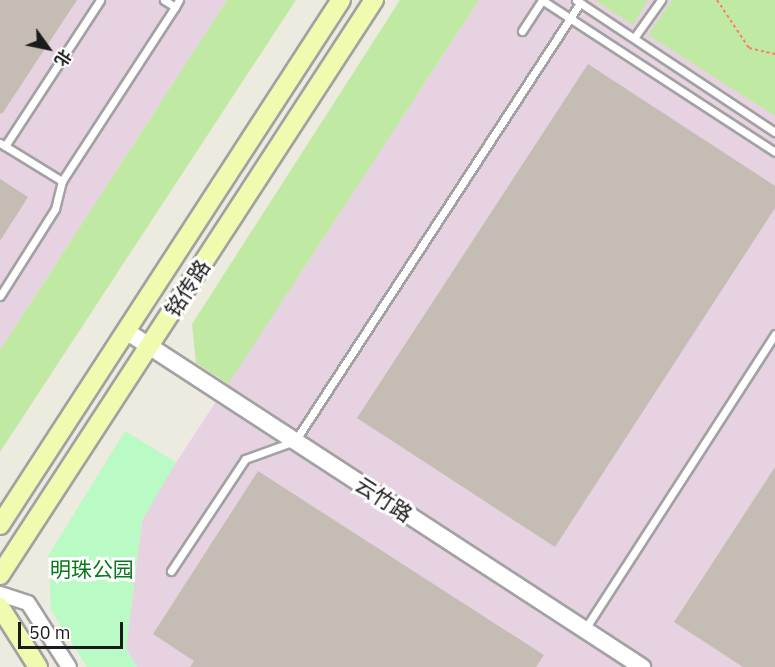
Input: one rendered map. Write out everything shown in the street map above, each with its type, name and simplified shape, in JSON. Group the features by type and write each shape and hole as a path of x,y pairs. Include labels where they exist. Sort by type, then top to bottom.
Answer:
{"main road":[{"name":"铭传路","path":"0,525 6,507 126,331 341,0"},
{"name":"铭传路","path":"0,575 374,0"},
{"path":"0,607 38,667"}],"street":[{"name":"云竹路","path":"126,331 642,667"},
{"path":"0,594 28,603 69,667"}],"lane":[{"path":"62,181 3,145 100,0"},
{"path":"0,296 55,209 62,181 177,3 164,0"},
{"path":"522,31 542,0 775,152"},
{"path":"634,38 661,0"},
{"path":"171,571 245,459 295,441 570,19 578,2 775,132"},
{"path":"584,629 775,334"}],"path":[{"path":"717,0 749,48 775,54"}],"shaded area":[{"path":"0,0 227,0 0,350"},
{"path":"479,0 775,0 775,667 137,667 126,649 143,513"}],"green space":[{"path":"227,0 296,0 0,452 0,350"},
{"path":"400,0 479,0 228,384 196,363 192,324"},
{"path":"595,0 648,0 633,25"},
{"path":"672,0 775,0 775,116 648,35"},
{"name":"明珠公园","path":"125,431 176,462 142,521 126,649 137,667 87,667 51,610 48,556"}],"building":[{"path":"0,0 77,0 2,114 0,113"},
{"path":"588,64 775,186 775,208 555,547 357,418"},
{"path":"0,179 28,197 0,241"},
{"path":"775,467 775,667 743,667 674,622"},
{"path":"258,471 544,655 536,667 190,667 194,661 153,634"}]}
